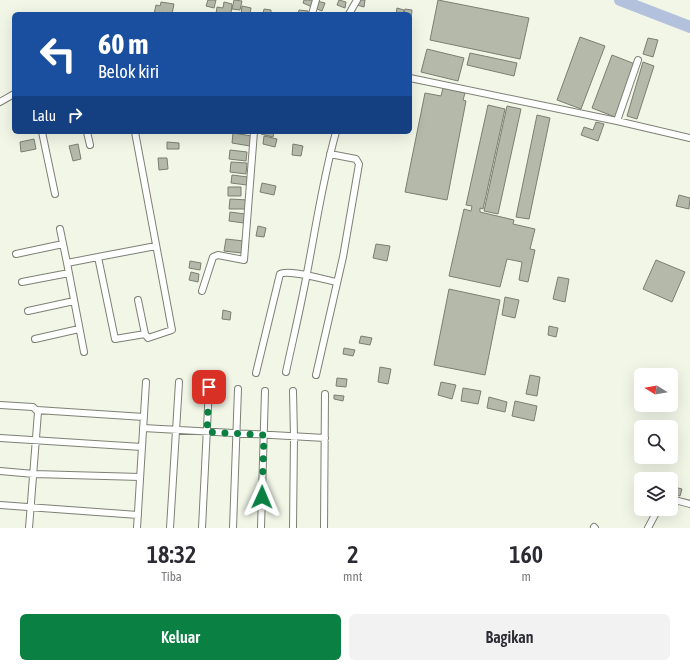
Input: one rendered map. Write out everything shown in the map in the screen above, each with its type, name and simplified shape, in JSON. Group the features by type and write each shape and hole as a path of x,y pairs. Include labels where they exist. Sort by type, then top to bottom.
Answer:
{"street":[{"path":"313,12 316,0"},
{"path":"350,12 357,0"},
{"path":"617,121 638,60"},
{"path":"412,78 617,121 690,138"},
{"path":"0,102 12,95"},
{"path":"42,134 55,194"},
{"path":"87,134 90,146"},
{"path":"135,134 172,331 147,338 138,300"},
{"path":"202,291 214,257 218,256 244,260 254,134"},
{"path":"286,372 330,154 335,134"},
{"path":"316,374 343,257 359,164 356,160 330,154"},
{"path":"60,229 84,352"},
{"path":"16,254 63,244"},
{"path":"67,263 156,246"},
{"path":"98,257 114,338 145,334"},
{"path":"256,373 279,276 282,272 306,275 337,282"},
{"path":"22,282 69,273"},
{"path":"28,310 74,301"},
{"path":"35,339 80,329"},
{"path":"137,528 146,382"},
{"path":"170,528 179,382"},
{"path":"202,528 209,387"},
{"path":"233,528 238,389"},
{"path":"262,528 265,391"},
{"path":"293,391 293,528"},
{"path":"324,528 325,394"},
{"path":"0,405 33,407 37,410 144,417"},
{"path":"30,528 38,414 37,410"},
{"path":"143,428 325,438"},
{"path":"0,438 142,447"},
{"path":"0,471 34,474 140,477"},
{"path":"678,500 690,504"},
{"path":"0,505 138,515"},
{"path":"650,528 655,516"}],"building":[{"path":"208,0 216,0 214,8 206,6"},
{"path":"234,0 242,1 240,10 232,9"},
{"path":"304,0 315,0 312,7 303,3"},
{"path":"339,0 346,2 345,8 337,5"},
{"path":"359,0 365,0 364,7 357,5"},
{"path":"438,0 529,18 520,59 430,40"},
{"path":"317,1 325,3 322,11 315,8"},
{"path":"161,2 174,4 172,12 154,12 156,5 160,6"},
{"path":"224,2 232,4 231,12 216,12 217,7 223,8"},
{"path":"242,6 251,8 250,12 241,12"},
{"path":"397,8 404,10 404,12 396,12"},
{"path":"264,9 271,10 271,12 263,12"},
{"path":"405,9 412,10 412,12 404,12"},
{"path":"299,10 308,11 308,12 298,12"},
{"path":"580,37 605,46 581,109 557,100"},
{"path":"648,38 658,40 653,57 643,54"},
{"path":"427,49 464,58 458,81 421,72"},
{"path":"470,53 517,63 514,76 467,65"},
{"path":"612,55 635,64 615,117 592,108"},
{"path":"643,62 654,66 637,119 627,116"},
{"path":"443,88 465,93 463,100 466,101 447,200 405,192 425,93 441,96"},
{"path":"488,105 505,109 483,209 480,208 480,212 514,220 513,224 535,229 530,249 535,250 528,282 519,280 522,262 507,259 500,287 449,276 464,209 471,211 472,206 466,205"},
{"path":"507,106 521,109 498,214 484,211"},
{"path":"537,115 550,118 529,219 516,217"},
{"path":"596,122 604,124 598,141 581,135 584,127 593,130"},
{"path":"233,134 252,136 250,146 232,143"},
{"path":"261,134 274,134 273,137"},
{"path":"264,136 277,139 275,147 263,144"},
{"path":"34,139 36,149 21,152 20,142"},
{"path":"167,142 179,143 179,149 167,149"},
{"path":"78,144 81,159 73,161 69,146"},
{"path":"293,144 303,146 301,156 292,155"},
{"path":"230,150 247,152 246,161 229,159"},
{"path":"158,158 167,158 168,169 159,170"},
{"path":"231,162 247,163 246,174 230,172"},
{"path":"232,175 248,177 247,185 231,183"},
{"path":"262,183 276,186 274,195 260,192"},
{"path":"228,187 241,187 241,196 228,196"},
{"path":"679,195 690,198 689,209 676,206"},
{"path":"230,199 248,200 247,209 229,209"},
{"path":"230,212 245,214 244,223 229,221"},
{"path":"258,226 266,228 264,237 256,236"},
{"path":"226,239 244,241 242,253 224,251"},
{"path":"376,244 390,246 387,261 373,258"},
{"path":"656,260 685,272 672,302 643,289"},
{"path":"190,261 201,263 200,270 189,268"},
{"path":"191,272 199,274 198,282 189,280"},
{"path":"558,277 569,279 565,302 553,299"},
{"path":"449,289 500,300 485,375 434,365"},
{"path":"505,297 519,300 515,318 502,315"},
{"path":"223,310 231,312 230,320 222,319"},
{"path":"549,326 558,328 556,337 548,335"},
{"path":"361,336 372,338 370,345 359,343"},
{"path":"344,348 355,350 353,356 343,354"},
{"path":"380,367 391,369 388,384 378,382"},
{"path":"530,375 540,377 537,396 526,394"},
{"path":"337,378 347,379 346,387 336,386"},
{"path":"441,382 456,385 452,399 438,395"},
{"path":"463,388 481,391 478,404 461,401"},
{"path":"334,395 344,396 343,401 334,399"},
{"path":"489,397 507,402 505,412 487,408"},
{"path":"515,401 537,406 534,421 512,416"},
{"path":"678,488 682,489 680,496 678,496"}],"waterway":[{"path":"620,0 690,27"}],"route":[{"path":"209,387 207,432 264,435 262,497"}]}
